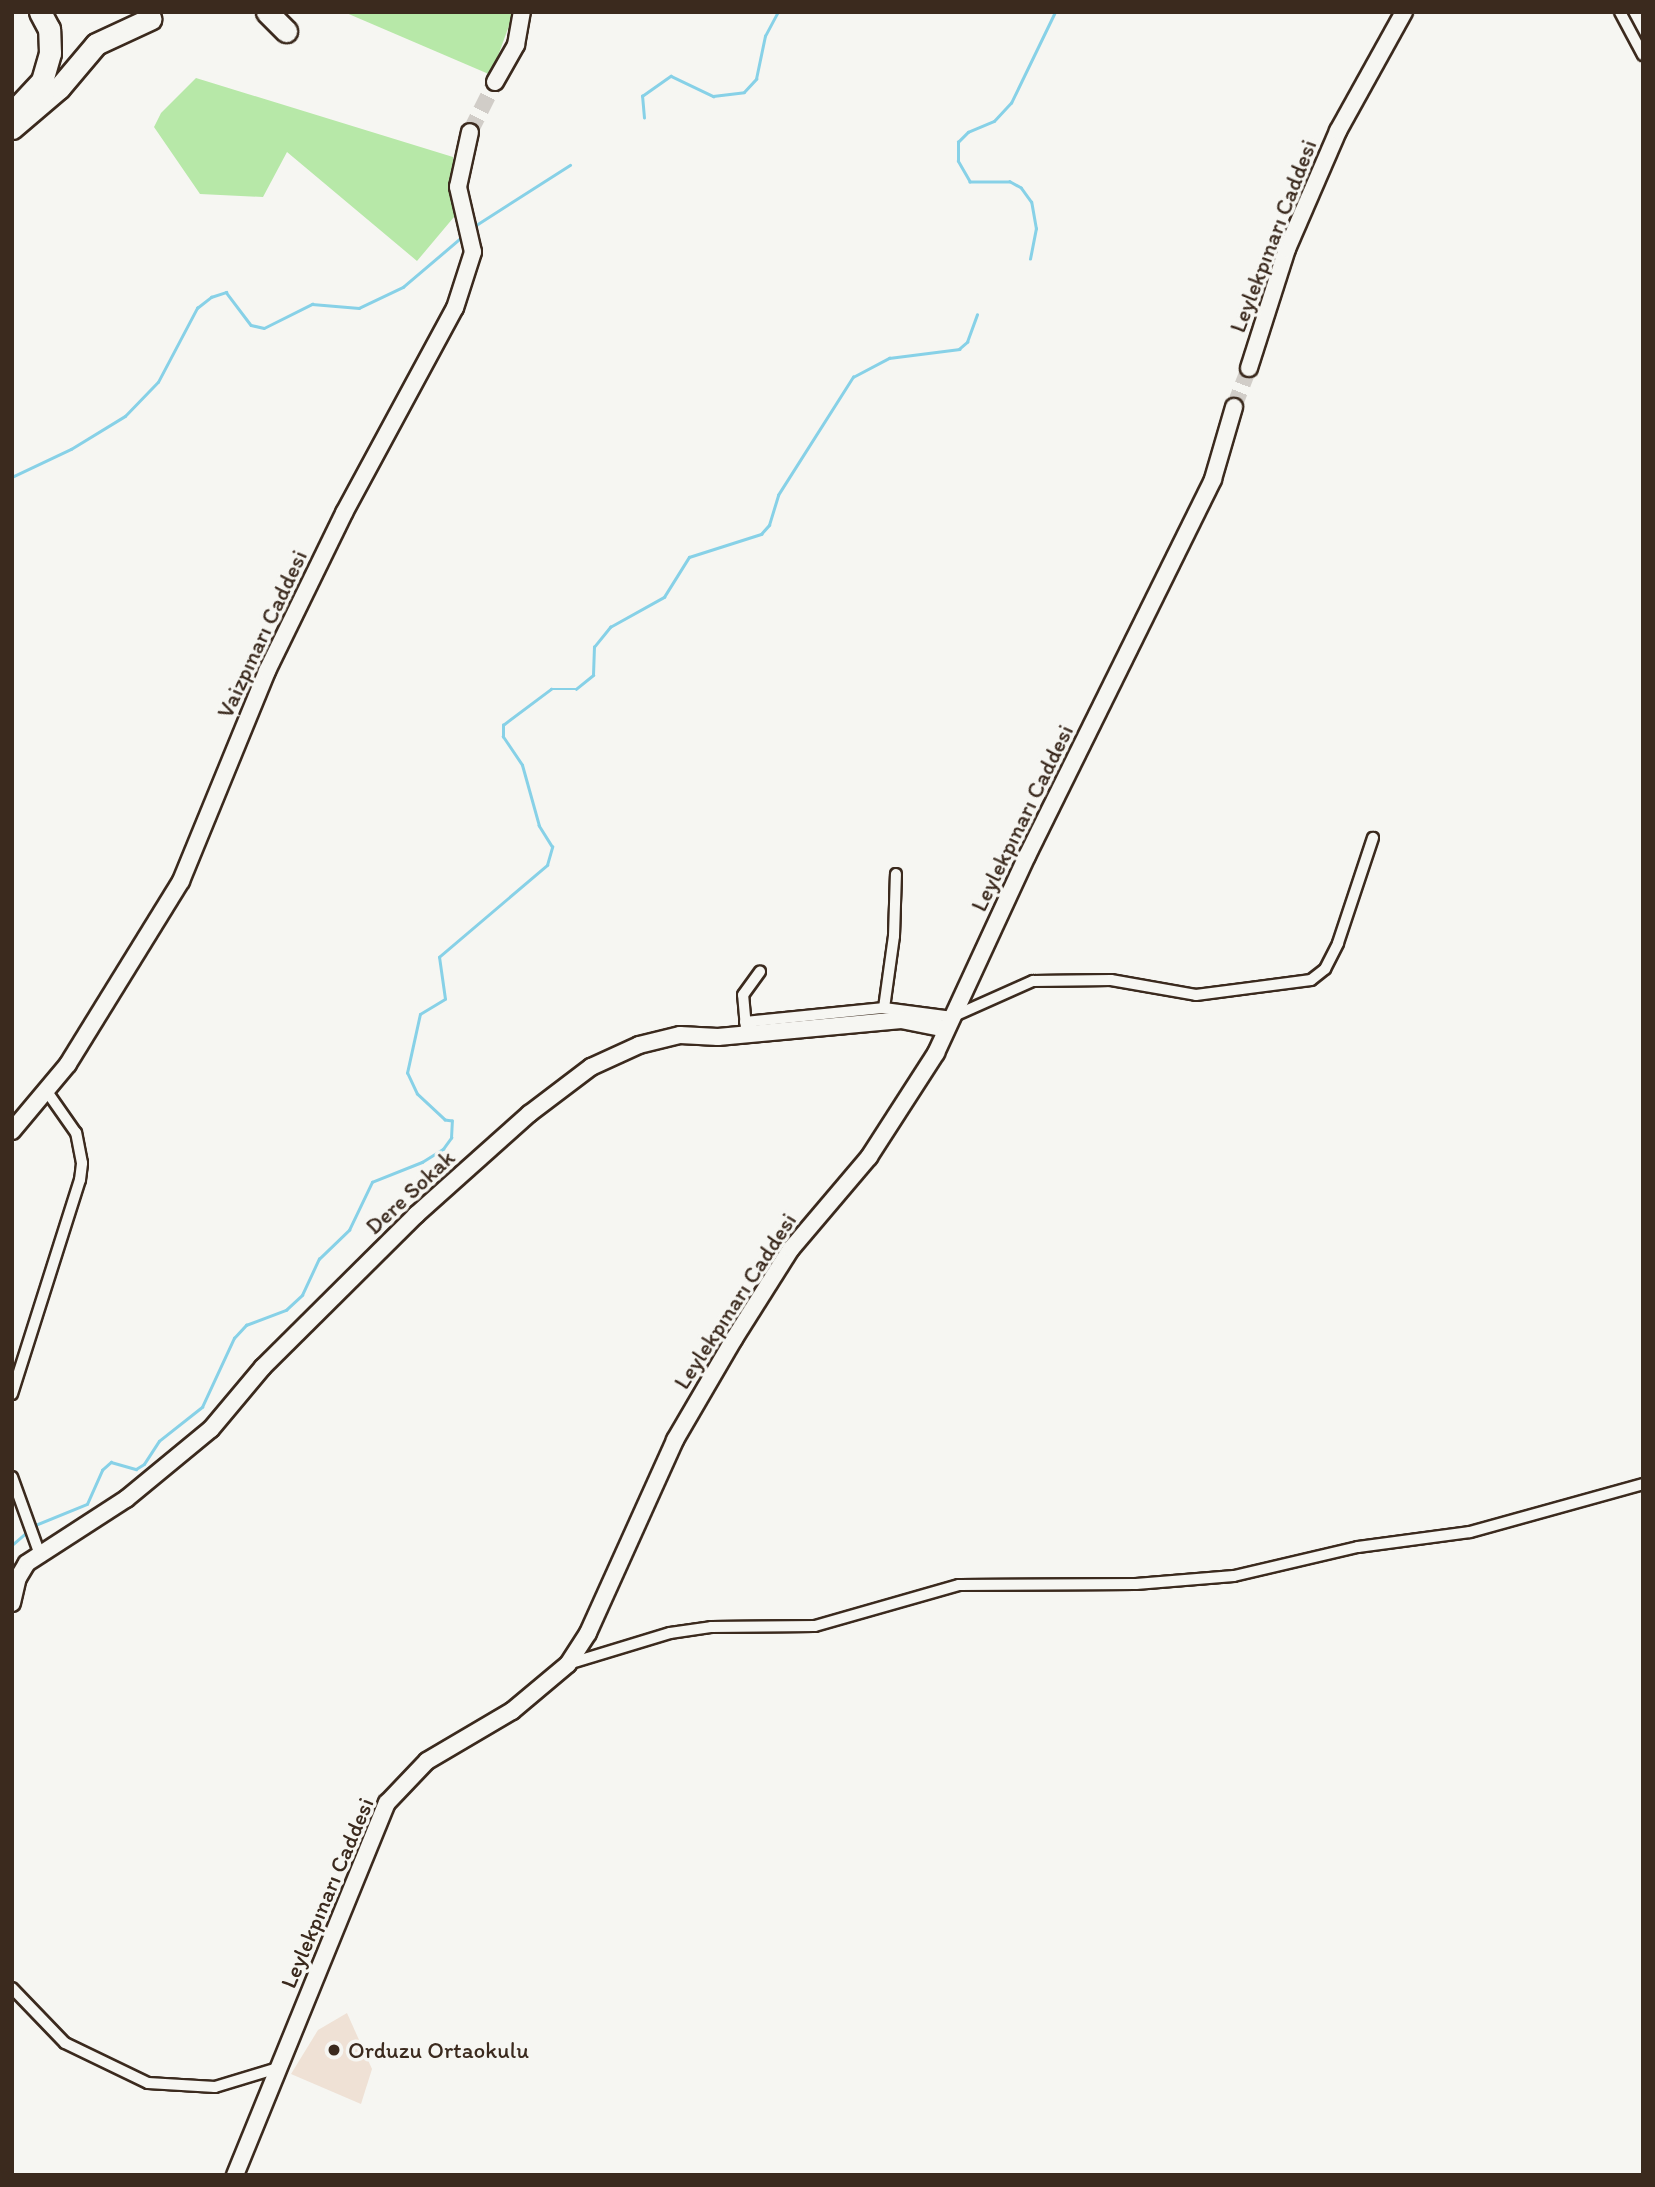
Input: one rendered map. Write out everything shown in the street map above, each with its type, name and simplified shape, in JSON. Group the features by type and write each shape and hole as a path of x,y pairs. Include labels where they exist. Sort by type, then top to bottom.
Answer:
{"highway":[{"path":"12,112 42,81 50,53 49,29 40,12"},
{"path":"267,12 286,31"},
{"path":"12,128 59,88 96,44 150,19"}],"street":[{"path":"495,82 516,44 522,12"},
{"name":"Leylekpınarı Caddesi","path":"1249,368 1287,249 1338,131 1404,12"},
{"path":"1620,12 1643,55"},
{"name":"Vaizpınarı Caddesi","path":"12,1131 48,1093 181,881 267,671 344,513 455,307 473,252 458,187 470,132"},
{"name":"Leylekpınarı Caddesi","path":"235,2175 247,2136 282,2066 319,1962 387,1803 435,1755 512,1711 568,1664 701,1394 804,1230 877,1145 936,1053 1213,479 1234,407"},
{"path":"760,972 743,995 746,1028 884,1008 949,1023 1033,981 1111,980 1196,995 1311,980 1325,969 1338,943 1373,838"},
{"path":"884,1008 894,936 896,874"},
{"name":"Dere Sokak","path":"12,1603 22,1570 39,1552 126,1499 211,1429 263,1367 416,1215 568,1083 639,1045 680,1035 746,1028 901,1020 949,1023"},
{"path":"12,1394 80,1180 82,1163 76,1133 48,1093"},
{"path":"12,1477 39,1552"},
{"path":"568,1664 670,1633 711,1627 800,1628 832,1622 960,1584 1136,1584 1234,1576 1368,1546 1470,1531 1643,1484"},
{"path":"12,1988 65,2043 148,2083 215,2087 282,2066"}],"shaded area":[{"name":"Orduzu Ortaokulu","path":"347,2013 372,2069 361,2104 291,2074 318,2030"}],"green space":[{"path":"344,12 514,12 491,75"},
{"path":"196,78 453,157 454,217 417,261 287,152 263,197 200,194 154,127 161,113"}],"waterway":[{"path":"644,118 642,96 671,76 713,96 744,92 756,79 765,36 778,12"},
{"path":"1030,259 1036,229 1031,202 1021,188 1010,182 970,182 958,161 958,142 968,132 994,121 1011,103 1055,12"},
{"path":"473,227 570,165"},
{"path":"12,477 71,449 125,416 158,382 197,308 211,297 226,292 251,325 264,328 312,304 359,308 403,287 463,236"},
{"path":"33,1526 87,1504 102,1470 111,1462 136,1469 144,1464 159,1441 202,1407 234,1338 246,1325 286,1310 302,1295 319,1259 349,1230 372,1182 422,1162 443,1149 451,1138 452,1121 445,1120 417,1094 407,1073 420,1014 445,999 439,957 547,865 552,847 539,826 522,765 503,737 503,725 551,689 576,689 593,675 594,647 610,627 664,597 689,557 761,534 769,525 778,495 853,377 889,358 959,349 967,342 977,315"},
{"path":"12,1545 28,1531"}],"tunnel":[{"path":"470,132 495,82"},
{"path":"1234,407 1249,368"}],"place":[{"name":"Orduzu Ortaokulu","path":"334,2050"}]}
